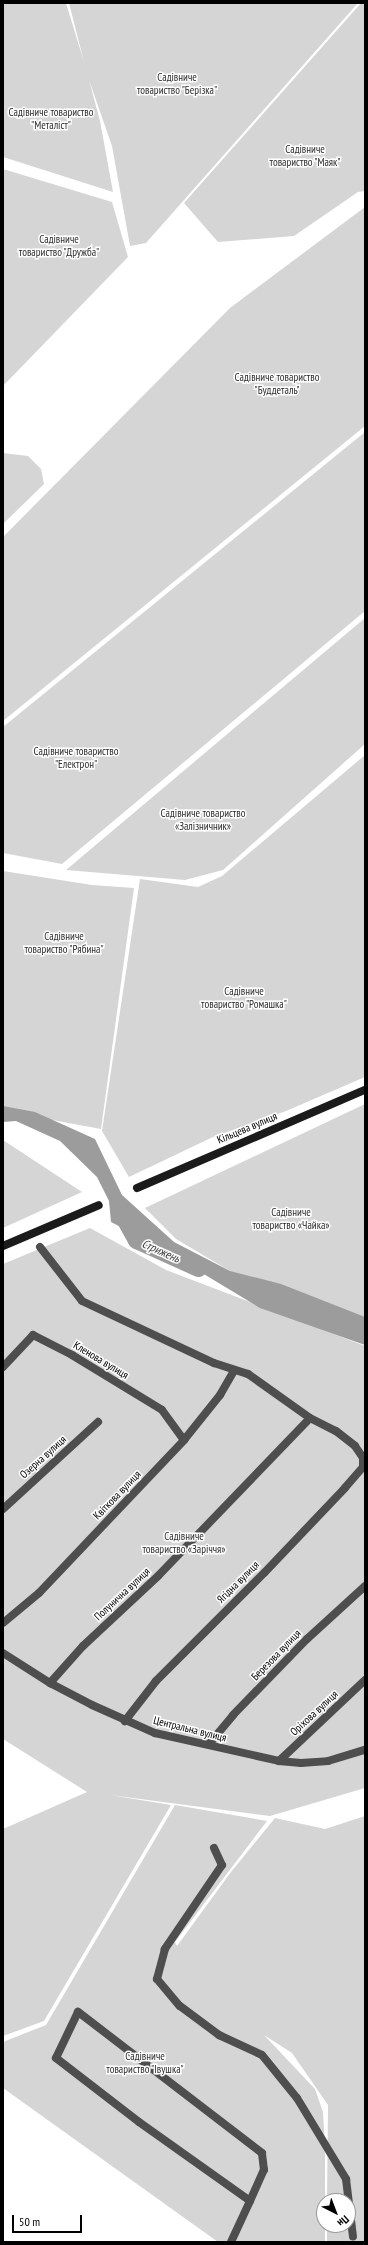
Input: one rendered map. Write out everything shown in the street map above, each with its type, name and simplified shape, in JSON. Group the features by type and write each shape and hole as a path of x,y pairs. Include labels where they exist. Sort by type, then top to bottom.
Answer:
{"main road":[{"name":"Кільцева вулиця","path":"137,1188 365,1090"},
{"path":"3,1246 98,1205"}],"street":[{"path":"40,1247 82,1301 234,1371 248,1374 310,1418"},
{"name":"Кленова вулиця","path":"3,1367 33,1335 72,1355 162,1410 184,1440"},
{"name":"Квіткова вулиця","path":"3,1623 39,1594 184,1440 220,1395 234,1371"},
{"name":"Ягідна вулиця","path":"125,1720 156,1681 363,1467 363,1458 355,1446 336,1431 310,1418"},
{"name":"Полунична вулиця","path":"50,1683 83,1646 158,1576 310,1418"},
{"name":"Озерна вулиця","path":"3,1509 98,1422"},
{"name":"Березова вулиця","path":"209,1744 233,1715 307,1639 365,1586"},
{"name":"Центральна вулиця","path":"3,1653 50,1683 155,1733 279,1761 302,1763 328,1760 365,1750"},
{"name":"Оріхова вулиця","path":"279,1761 365,1680"},
{"path":"214,1848 222,1865 165,1949 157,1979 180,2006 219,2035 262,2055 297,2098 346,2179 353,2237"},
{"path":"231,2242 250,2201 264,2170 262,2153 78,2012 56,2058 139,2122 250,2201"}],"green space":[{"name":"Садівниче товариство \"Берізка\"","path":"3,3 66,3 84,62 69,3 358,3 146,243 130,246 112,146 89,80 100,121 113,192 3,157"},
{"name":"Садівниче товариство \"Маяк\"","path":"361,3 365,3 365,191 358,192 294,236 218,242 184,203"},
{"name":"Садівниче товариство \"Дружба\"","path":"3,169 112,202 128,257 3,386"},
{"name":"Садівниче товариство \"Буддеталь\"","path":"365,207 365,426 3,721 3,537 230,308"},
{"name":"Садівниче товариство \"Електрон\"","path":"365,432 365,611 62,864 3,853 3,727"},
{"path":"3,453 28,456 41,469 44,484 3,524"},
{"name":"Садівниче товариство «Залізничник»","path":"365,618 365,744 223,870 185,880 66,870"},
{"name":"Садівниче товариство \"Ромашка\"","path":"365,755 365,1077 286,1111 213,1137 129,1177 102,1131 140,879 198,887 222,876"},
{"name":"Садівниче товариство \"Рябина\"","path":"3,871 92,885 134,888 101,1129 3,1111"},
{"name":"Садівниче товариство «Чайка»","path":"365,1104 365,1333 230,1271 176,1239 145,1208"},
{"path":"3,1140 82,1192 3,1228"},
{"name":"Садівниче товариство «Заріччя»","path":"90,1228 166,1270 365,1346 365,1788 270,1816 110,1795 171,1805 44,2021 3,2036 3,1829 87,1792 3,1739 3,1264"},
{"name":"Садівниче товариство \"Івушка\"","path":"175,1805 267,1821 175,1942 177,1946 231,1872 275,1818 325,1829 365,1816 365,2242 327,2242 327,2233 356,2233 356,2193 327,2193 328,2105 292,2053 264,2035 315,2089 323,2112 325,2193 316,2193 316,2233 325,2233 325,2242 218,2242 3,2088 3,2042 46,2025"}],"shaded area":[{"path":"3,1106 35,1112 95,1139 122,1195 174,1242 230,1271 281,1284 365,1317 365,1345 260,1308 154,1244 111,1222 109,1201 97,1177 60,1141 16,1121 3,1122"}],"waterway":[{"name":"Стрижень","path":"121,1213 136,1240 198,1268"}],"park label":[{"name":"Садівниче товариство \"Металіст\"","path":"51,119"}]}
